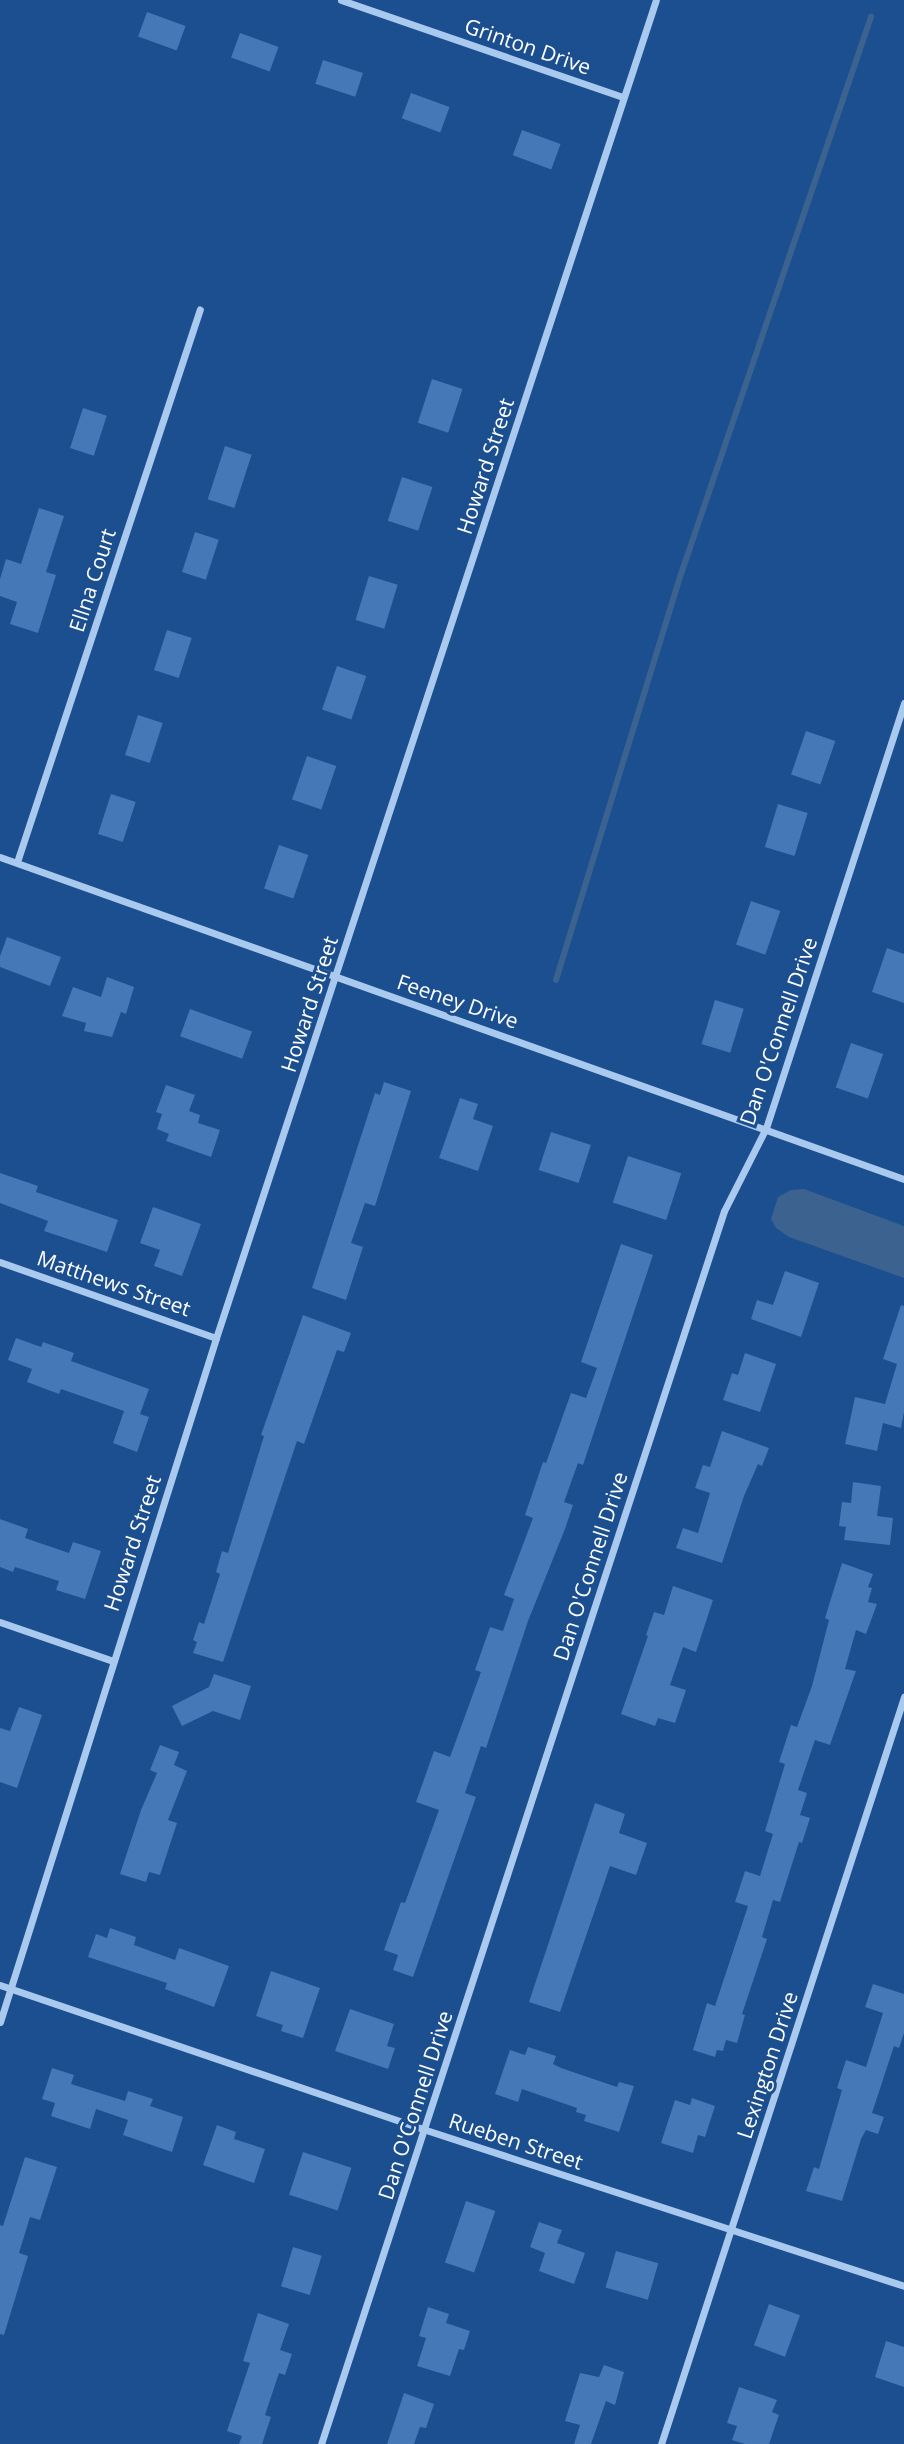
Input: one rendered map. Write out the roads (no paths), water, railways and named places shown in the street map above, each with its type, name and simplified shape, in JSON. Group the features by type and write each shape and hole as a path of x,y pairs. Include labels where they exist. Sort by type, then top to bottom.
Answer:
{"street":[{"name":"Grinton Drive","path":"341,0 623,97"},
{"name":"Howard Street","path":"0,2022 216,1338 656,0"},
{"name":"Ellna Court","path":"17,862 200,309"},
{"name":"Dan O'Connell Drive","path":"321,2444 426,2130 724,1211 766,1128 904,703"},
{"name":"Feeney Drive","path":"0,856 904,1179"},
{"name":"Matthews Street","path":"0,1262 216,1338"},
{"path":"0,1622 113,1661"},
{"name":"Lexington Drive","path":"661,2444 904,1697"},
{"name":"Rueben Street","path":"0,1985 426,2130 904,2286"}],"water":[{"path":"804,1189 904,1226 904,1278 789,1237 776,1228 771,1219 778,1197 791,1190"}],"waterway":[{"path":"556,980 680,577 871,17"}]}
